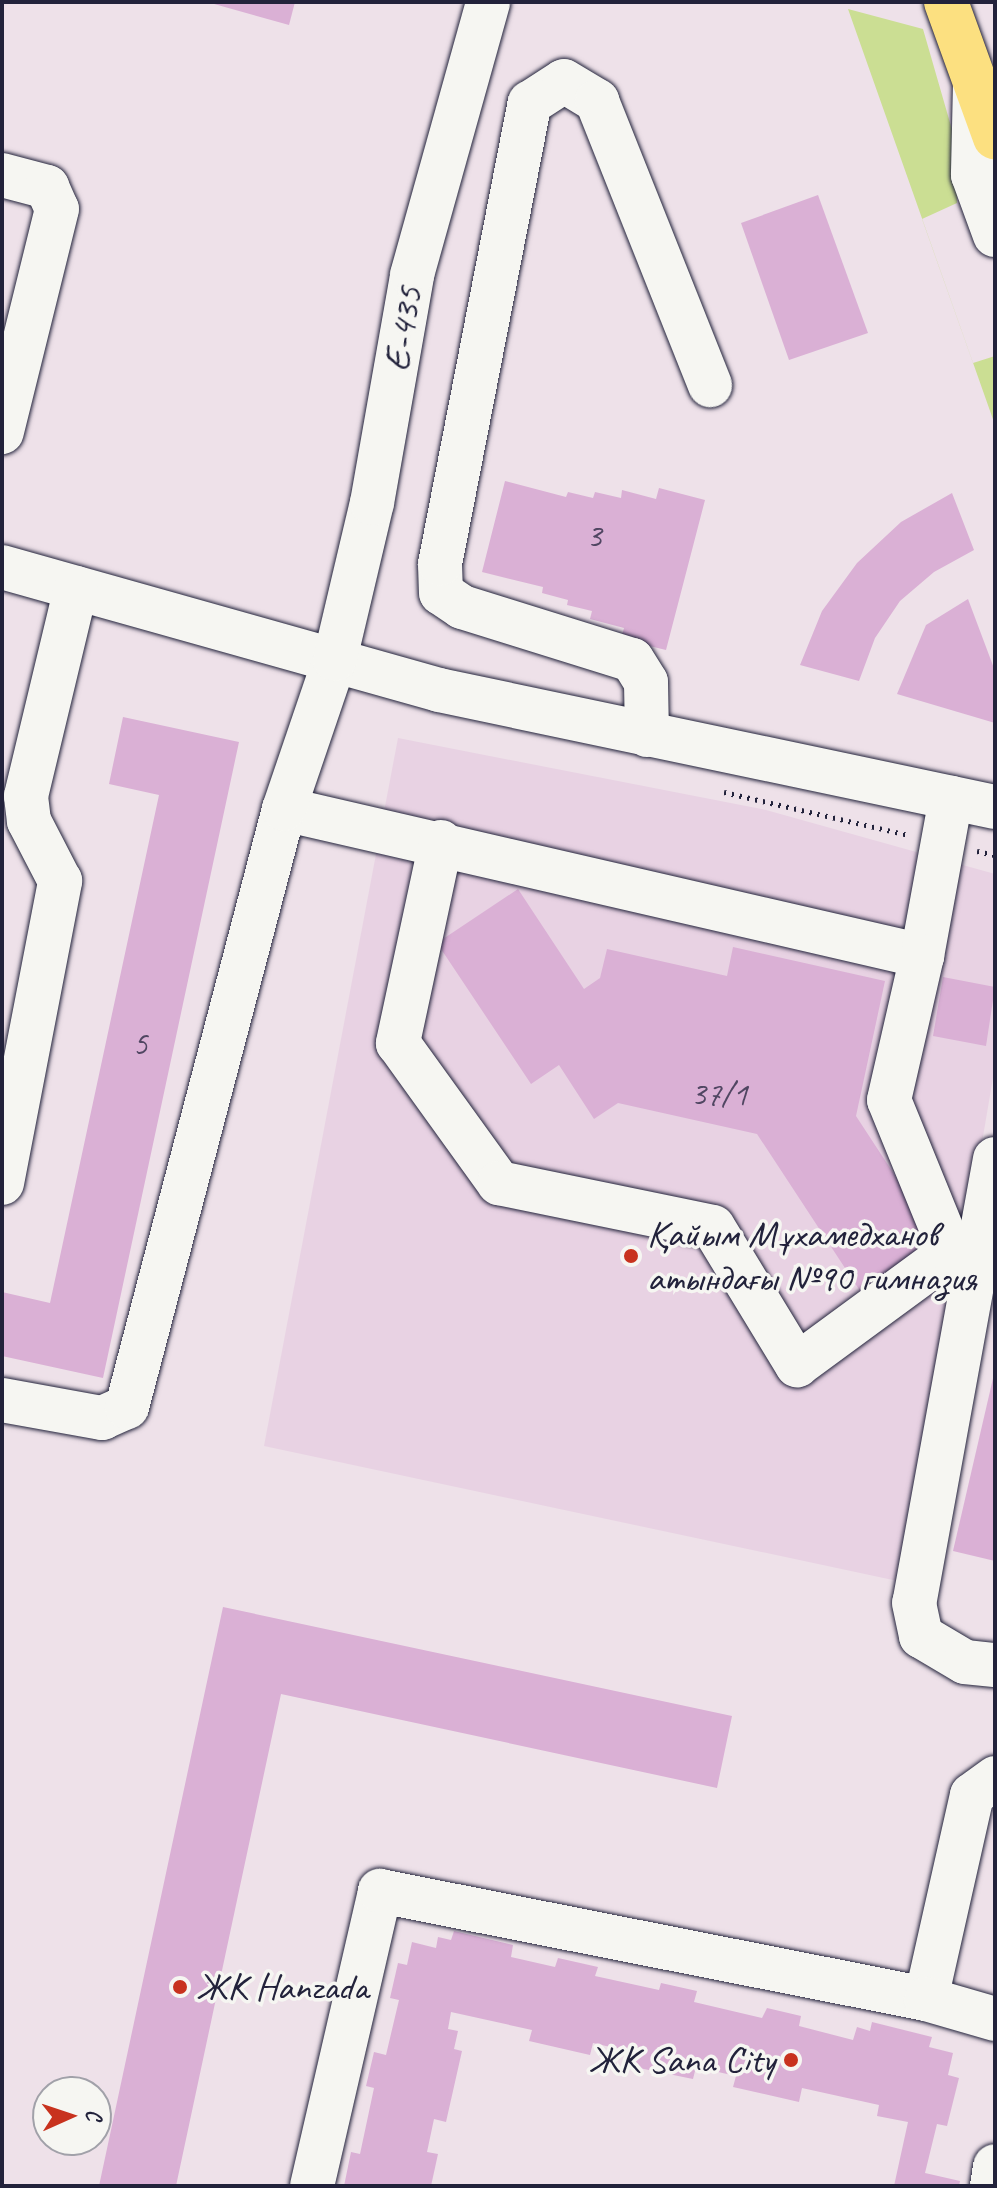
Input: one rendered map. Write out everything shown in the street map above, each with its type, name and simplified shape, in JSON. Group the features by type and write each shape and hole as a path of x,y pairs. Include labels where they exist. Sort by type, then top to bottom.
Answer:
{"main road":[{"path":"946,2 995,137"}],"lane":[{"name":"Е-435","path":"2,1400 102,1418 127,1407 284,809 335,659 372,503 412,275 488,2"},
{"path":"647,735 646,682 632,660 462,607 441,593 440,564 530,103 564,81 597,101 710,385"},
{"path":"975,81 973,175 995,235"},
{"path":"2,175 47,187 57,209 2,432"},
{"path":"2,567 439,690 995,807"},
{"path":"2,1183 60,881 29,821 26,796 76,588"},
{"path":"441,842 398,1043 499,1183 713,1227 797,1365 951,1252 889,1100 922,956 951,798"},
{"path":"284,809 441,842 922,956"},
{"path":"995,1159 914,1603 921,1636 965,1662 995,1665"},
{"path":"926,1999 972,1795 995,1778"},
{"path":"312,2186 380,1891 926,1999 995,2019"},
{"path":"992,2186 995,2166"}],"shaded area":[{"name":"Қайым Мұхамедханов атындағы №90 гимназия","path":"398,738 766,810 995,874 995,1066 907,1583 264,1446"}],"green space":[{"path":"848,9 923,29 957,147 957,203 922,219"},
{"path":"995,356 995,425 973,363"}],"building":[{"path":"207,2 295,2 289,25"},
{"path":"818,195 868,333 789,360 741,223"},
{"path":"505,481 566,497 568,492 593,498 595,492 621,498 622,490 656,499 659,488 705,500 666,650 621,639 624,628 590,619 592,611 567,605 568,600 542,593 543,587 482,572"},
{"path":"952,493 974,550 934,572 900,601 875,638 859,681 800,665 822,611 857,563 901,522"},
{"path":"968,599 995,671 995,723 897,694 926,625"},
{"path":"123,717 239,742 103,1378 2,1356 2,1292 50,1303 159,795 109,784"},
{"path":"518,889 584,989 600,978 607,949 727,976 733,947 885,981 856,1116 943,1249 866,1300 757,1134 618,1103 594,1119 559,1065 531,1084 437,943"},
{"path":"943,977 995,987 986,1046 933,1036"},
{"path":"995,1374 995,1561 953,1551"},
{"name":"ЖК Hanzada","path":"223,1607 732,1716 717,1788 281,1694 176,2186 99,2186 105,2156 112,2156 112,2125"},
{"name":"ЖК Sana City","path":"454,1931 513,1945 511,1957 555,1967 558,1958 598,1967 595,1976 659,1990 661,1983 697,1991 694,2002 762,2018 767,2008 801,2016 799,2026 853,2040 857,2027 870,2031 872,2022 932,2037 929,2047 953,2053 948,2075 959,2078 947,2126 937,2124 925,2173 960,2181 959,2186 894,2186 908,2122 877,2116 879,2105 802,2088 799,2102 733,2087 736,2076 696,2067 693,2079 629,2066 632,2052 593,2043 590,2055 529,2041 532,2030 451,2012 448,2029 458,2031 454,2049 462,2051 446,2122 434,2119 427,2152 438,2154 431,2186 344,2186 351,2152 360,2154 374,2088 366,2086 374,2052 386,2055 399,2000 390,1998 398,1963 407,1965 412,1942 436,1948 438,1937 451,1940"}],"place":[{"name":"Қайым Мұхамедханов атындағы №90 гимназия","path":"631,1256"},
{"name":"ЖК Hanzada","path":"180,1987"},
{"name":"ЖК Sana City","path":"791,2060"}]}
